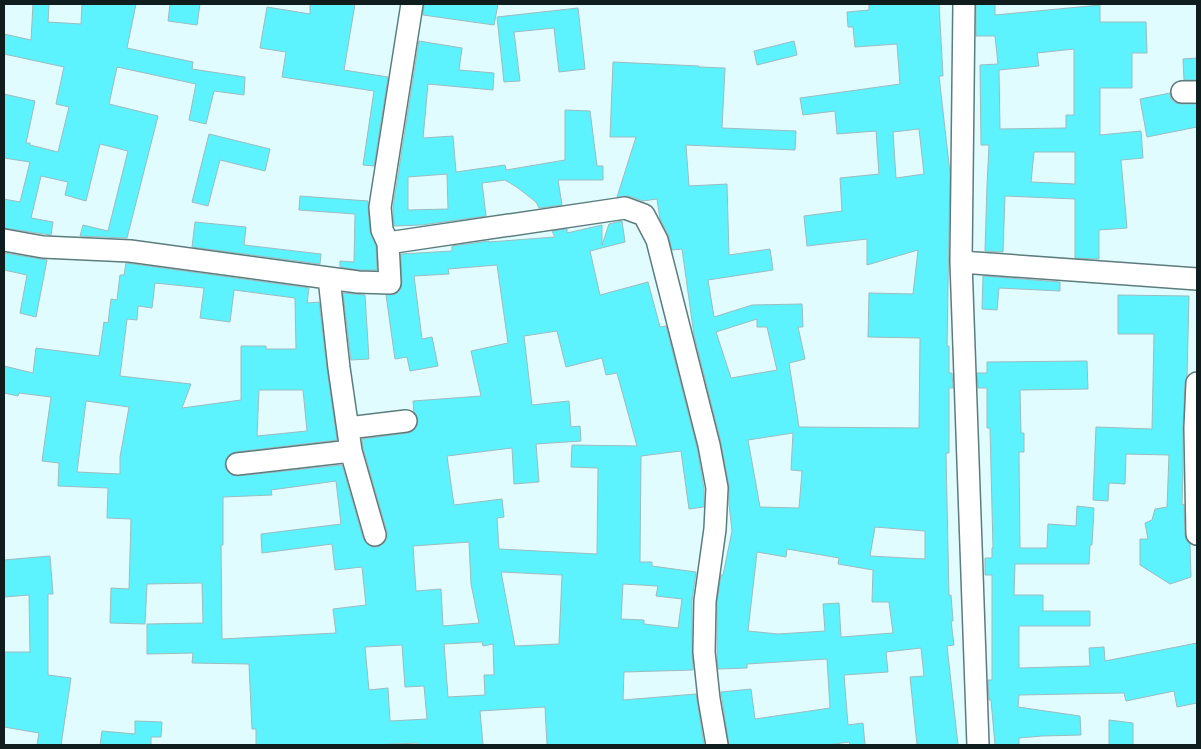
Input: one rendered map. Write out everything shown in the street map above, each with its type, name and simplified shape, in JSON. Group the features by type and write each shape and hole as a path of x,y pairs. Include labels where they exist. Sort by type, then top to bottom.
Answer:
{"street":[{"path":"4,240 43,247 130,252 358,282 390,283 388,243 382,230 380,207 412,4"},
{"path":"964,4 961,262 978,745"},
{"path":"388,243 625,208 644,215 657,240 709,445 717,488 715,529 705,601 704,652 709,699 717,745"},
{"path":"961,262 1197,279"},
{"path":"329,278 351,450 375,536"},
{"path":"1197,383 1197,534"},
{"path":"348,428 406,420"},
{"path":"237,464 351,450"}],"building":[{"path":"33,4 49,4 48,22 81,24 82,4 136,4 127,48 193,62 192,69 245,77 244,95 214,91 206,124 189,120 196,84 117,67 109,104 158,116 127,238 80,236 83,225 108,231 128,151 100,144 86,201 65,195 68,182 41,176 31,218 53,222 51,235 4,228 4,199 20,202 30,162 4,158 4,94 35,101 26,143 58,152 69,107 56,104 64,67 4,54 4,34 31,40"},
{"path":"170,4 200,4 197,25 168,21"},
{"path":"310,4 355,4 344,70 388,77 374,166 363,165 374,91 282,77 286,52 260,48 267,7 310,14"},
{"path":"424,4 498,4 494,25 423,15"},
{"path":"869,4 939,4 943,76 939,76 950,173 947,346 949,346 949,373 952,373 953,388 949,388 949,453 946,453 949,596 951,595 953,621 951,621 954,645 947,646 958,745 917,745 910,677 924,676 921,648 886,652 888,672 844,675 848,725 863,723 865,745 850,745 849,742 827,745 729,745 721,692 751,689 755,719 830,708 827,659 747,664 747,668 718,669 717,602 721,575 723,575 732,531 729,486 721,442 694,335 682,249 672,250 668,234 660,219 657,199 643,201 629,196 617,197 636,137 610,137 613,62 725,68 722,128 796,131 795,150 686,145 689,186 727,184 729,255 770,249 773,270 708,280 714,317 752,305 802,304 803,327 798,327 805,359 789,363 799,427 919,428 920,338 868,337 869,293 913,294 918,250 867,265 867,239 807,246 804,216 842,211 840,178 879,174 876,131 837,134 835,111 803,115 800,98 900,84 897,44 855,47 853,27 848,27 847,12 869,10","holes":["919,129 924,174 896,178 893,132","757,319 757,327 767,327 777,370 731,378 716,332","793,433 791,470 802,471 799,508 760,507 748,440","875,527 925,531 925,559 870,556","787,549 839,558 838,564 873,570 872,602 889,602 893,633 841,637 839,603 823,604 825,631 778,634 748,631 757,552 786,557"]},
{"path":"976,4 995,4 995,15 1100,5 1100,22 1146,22 1147,53 1132,53 1132,88 1100,88 1100,135 1141,131 1143,158 1121,160 1127,228 1099,230 1099,259 1075,258 1075,199 1005,196 1003,252 985,251 989,145 981,145 980,65 998,64 995,36 976,36","holes":["1074,49 1074,115 1066,115 1066,128 1000,129 999,70 1039,66 1037,53","1034,152 1075,152 1075,184 1031,182"]},
{"path":"578,8 585,69 559,72 554,28 514,32 520,81 504,82 497,17"},
{"path":"419,41 462,48 459,70 494,73 493,90 428,84 423,138 453,136 456,172 505,165 506,170 565,160 565,110 590,111 597,166 603,166 603,180 558,180 562,205 539,208 536,202 505,180 482,183 486,216 422,225 394,226 393,207","holes":["447,174 448,209 408,210 408,177"]},
{"path":"794,41 797,55 757,65 754,51"},
{"path":"1197,58 1197,80 1184,80 1183,59"},
{"path":"1170,93 1171,99 1176,103 1197,104 1197,127 1147,137 1140,99"},
{"path":"209,134 270,149 265,171 220,160 208,206 192,202"},
{"path":"300,196 368,201 370,231 376,246 377,270 340,267 340,261 354,262 355,214 299,210"},
{"path":"622,221 625,242 590,251 600,295 648,282 660,327 666,326 697,448 704,489 704,507 689,509 681,451 641,456 640,562 652,562 652,566 696,572 692,601 693,670 624,672 623,700 696,694 704,745 547,745 545,707 480,711 483,745 418,745 418,743 256,745 256,729 252,729 249,664 192,663 193,653 147,654 147,624 203,623 202,583 147,584 145,624 110,623 111,588 129,589 131,519 107,518 108,488 58,486 59,463 42,461 51,397 19,393 18,396 4,393 4,366 33,373 36,348 99,356 104,322 108,323 111,299 117,300 120,275 124,275 126,263 309,288 307,303 319,302 337,440 236,452 230,454 226,459 225,466 232,475 238,476 342,465 363,538 372,547 378,547 387,538 387,532 362,439 413,431 417,426 418,420 414,412 413,401 481,396 471,351 508,343 497,265 448,269 449,274 414,276 422,339 432,337 438,366 410,371 407,357 395,359 386,295 396,294 401,289 401,254 452,251 452,246 489,241 555,237 552,231 567,229 567,233 602,225 602,245 609,224","holes":["155,283 204,288 200,318 230,322 234,290 295,298 296,349 266,349 266,346 241,346 241,400 182,408 191,384 120,376 127,319 137,320 138,306 152,308","557,331 566,367 602,358 606,375 617,373 637,446 572,445 571,467 598,468 597,554 499,549 497,518 504,517 502,499 454,505 447,456 512,448 514,484 539,482 536,444 581,441 580,426 571,427 569,401 532,405 524,336","259,390 303,390 307,431 257,436","86,401 129,407 120,457 120,474 77,472","336,481 341,524 261,534 262,553 332,544 335,570 362,567 366,605 333,609 336,633 222,639 221,545 223,545 223,497 272,495 271,490","469,542 471,584 479,623 443,626 441,589 416,591 413,546","501,572 562,575 559,644 515,646","623,584 658,586 656,596 682,599 678,628 644,624 644,620 621,619","482,642 483,646 493,644 494,675 484,675 485,695 448,697 444,644","402,645 405,687 424,686 427,719 390,721 388,688 369,690 365,647"]},
{"path":"195,222 246,227 244,245 321,254 320,264 192,247"},
{"path":"4,253 47,260 36,317 20,313 27,275 4,270"},
{"path":"983,276 1060,282 1060,291 999,288 997,310 982,309"},
{"path":"343,293 365,295 369,359 351,360"},
{"path":"1118,295 1189,296 1187,376 1185,382 1183,427 1182,505 1184,504 1186,540 1190,544 1191,577 1170,584 1140,565 1140,539 1148,539 1145,523 1152,520 1155,509 1167,507 1169,455 1126,454 1125,484 1109,483 1108,501 1093,500 1096,427 1152,429 1154,334 1118,334"},
{"path":"1087,361 1088,389 1020,390 1021,433 1024,433 1024,452 1019,452 1020,548 1047,548 1048,524 1076,526 1077,506 1094,508 1089,564 1015,564 1014,595 1043,595 1043,611 1090,611 1090,626 1019,626 1019,668 1090,666 1089,648 1104,647 1105,661 1197,643 1197,703 1177,707 1174,691 1126,701 1124,693 1019,695 1018,707 1080,716 1081,735 1019,738 1019,745 995,745 988,680 992,680 992,575 985,575 985,558 992,558 993,548 990,428 987,428 987,388 978,388 977,373 987,373 987,362"},
{"path":"50,556 53,594 48,594 48,675 71,678 61,745 37,745 39,733 4,727 4,652 30,652 29,595 4,597 4,560"},
{"path":"1109,720 1133,723 1133,745 1109,745"},
{"path":"135,721 162,722 161,737 151,737 151,745 100,745 102,731 135,734"}]}
